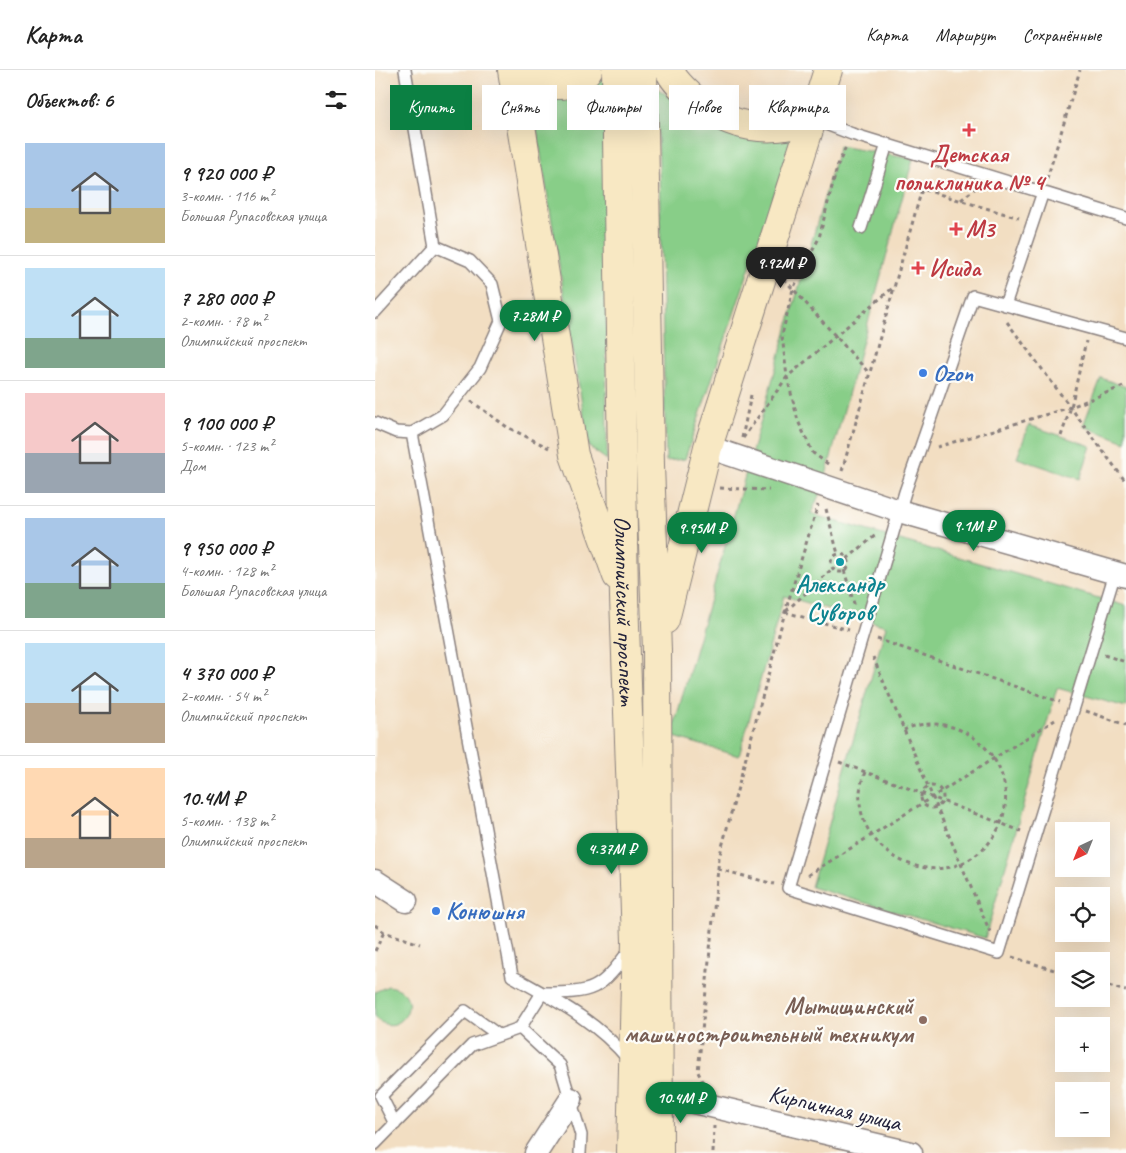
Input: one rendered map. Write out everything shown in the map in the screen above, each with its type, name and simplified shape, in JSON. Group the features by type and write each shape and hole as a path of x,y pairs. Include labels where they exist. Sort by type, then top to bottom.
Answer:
{"main road":[{"path":"512,70 575,455 624,597"},
{"path":"523,70 541,82 554,86 567,85 587,70"},
{"name":"Олимпийский проспект","path":"616,70 624,597 636,941 631,1153"},
{"name":"Олимпийский проспект","path":"643,70 649,465 657,650 659,1153"},
{"path":"669,70 689,95 722,118 749,125"},
{"path":"823,85 828,70"},
{"path":"657,650 708,448 809,130"}],"street":[{"path":"708,448 898,514 1121,574"},
{"path":"375,881 406,901"},
{"name":"Кирпичная улица","path":"659,1094 911,1153"},
{"path":"536,1153 571,1099"}],"lane":[{"path":"405,70 435,246"},
{"path":"842,130 1126,218"},
{"path":"861,228 887,144"},
{"path":"1005,305 1043,192"},
{"path":"375,312 435,246"},
{"path":"375,423 396,432 412,433 443,415 480,368 501,321 492,284 470,262 435,246"},
{"path":"1121,574 1092,651 999,953 788,888 898,514 973,296 1126,338"},
{"path":"412,433 512,976 594,1024 606,1034 634,1065"},
{"path":"543,993 578,993 598,985 610,977 636,941"},
{"path":"375,1144 471,1045 497,1034 520,1028 543,993"},
{"path":"395,1124 381,1096 465,1011 497,1034"},
{"path":"520,1028 560,1065 581,1135 580,1153"}],"path":[{"path":"1043,192 1080,70"},
{"path":"852,134 837,167 819,238 793,289 782,335 787,377 799,422 813,452 841,473 922,189 1033,222"},
{"path":"782,276 870,374"},
{"path":"741,441 787,377 895,285"},
{"path":"991,301 1126,482"},
{"path":"1061,436 1071,407 1089,328"},
{"path":"919,452 1071,407 1126,385"},
{"path":"460,393 507,426 557,452"},
{"path":"822,489 838,554 847,559"},
{"path":"713,1153 715,1108 698,1072 718,869 785,612 822,489"},
{"path":"898,514 847,559 847,566 844,570 863,634 999,953 1055,970"},
{"path":"838,554 831,560 833,568 838,571 844,570"},
{"path":"785,612 833,568"},
{"path":"785,612 863,634 1126,725"},
{"path":"1092,651 1126,662"},
{"path":"718,869 788,888 1075,707"},
{"path":"865,772 861,780 860,803 866,825 878,845 896,860 918,868 941,869 961,864 982,850 997,832 1005,808 1005,784 994,758 980,741 959,728 934,723 910,727 904,730"},
{"path":"826,758 1035,836"},
{"path":"935,786 942,791 943,801 937,808 929,808 922,803 922,793 928,787 935,786"},
{"path":"375,925 384,932 420,944"},
{"path":"375,951 384,932"},
{"path":"1110,987 1126,992"}],"green space":[{"path":"605,77 605,85 594,85"},
{"path":"659,89 669,96 669,130 739,130 739,122 749,124 749,130 780,130 795,133 685,459 666,461 658,130"},
{"path":"557,97 567,98 567,130 605,130 607,460 589,447 537,130 557,130"},
{"path":"839,146 913,159 823,486 811,514 1126,606 1126,707 1057,688 985,938 811,887 886,626 784,596 739,756 671,736"},
{"path":"1101,378 1126,387 1126,442 1083,426"},
{"path":"1029,425 1091,446 1080,479 1017,458"},
{"path":"388,986 400,990 406,996 408,1004 407,1013 402,1020 394,1024 385,1024 375,1018 375,992"}],"place":[{"name":"Детская поликлиника № 4","path":"969,130"},
{"name":"М3","path":"956,229"},
{"name":"Исида","path":"918,268"},
{"name":"Ozon","path":"923,373"},
{"name":"Александр Суворов","path":"840,562"},
{"name":"Конюшня","path":"436,911"},
{"name":"Мытищинский машиностроительный техникум","path":"923,1020"}]}
